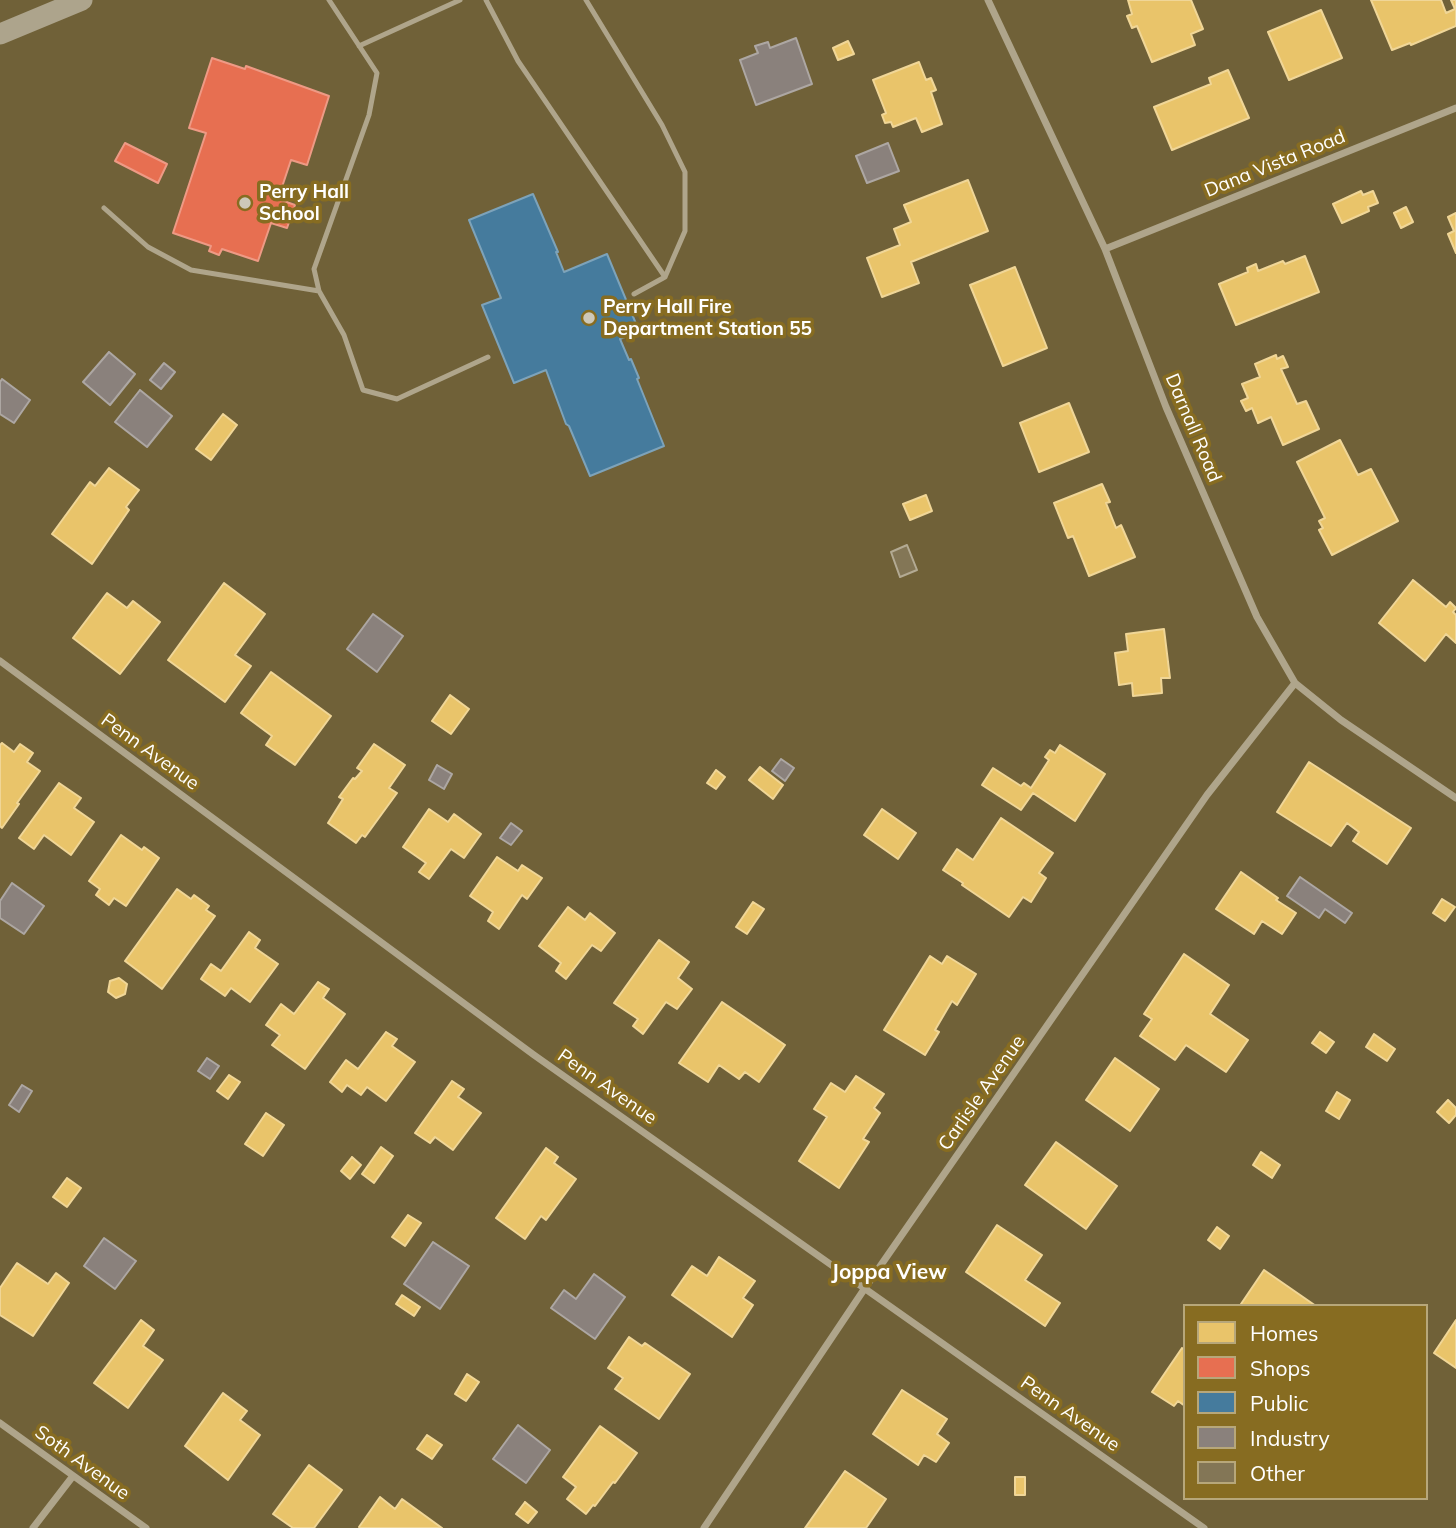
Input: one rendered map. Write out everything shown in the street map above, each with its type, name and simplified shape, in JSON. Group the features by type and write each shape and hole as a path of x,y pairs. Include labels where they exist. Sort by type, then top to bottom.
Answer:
{"highway":[{"path":"0,34 82,0"}],"street":[{"name":"Darnall Road","path":"988,0 1105,248 1166,407 1257,617 1294,683 1341,720 1456,799"},
{"name":"Dana Vista Road","path":"1105,248 1456,108"},
{"name":"Penn Avenue","path":"0,661 534,1055 1204,1528"},
{"name":"Carlisle Avenue","path":"704,1528 865,1288 1208,795 1294,683"},
{"name":"Soth Avenue","path":"0,1423 146,1528"},
{"path":"33,1528 73,1476"}],"lane":[{"path":"329,0 377,73 369,115 314,269 320,291 344,335 363,390 397,399 488,357"},
{"path":"359,46 460,0"},
{"path":"486,0 517,61 665,277"},
{"path":"586,0 662,125 685,172 685,232 665,277 634,294"},
{"path":"104,208 148,247 191,270 320,291"}],"building: Homes":[{"path":"1128,0 1191,0 1203,29 1191,34 1195,45 1152,62 1137,26 1132,28 1127,16 1132,14"},
{"path":"1371,0 1441,0 1446,13 1455,9 1451,0 1456,0 1456,26 1392,50"},
{"path":"1321,10 1342,58 1289,80 1268,32"},
{"path":"848,41 854,54 838,60 833,48"},
{"path":"919,62 926,80 931,78 936,90 931,92 942,124 922,132 916,118 893,127 891,122 885,123 882,115 886,113 873,80"},
{"path":"1228,70 1249,118 1172,150 1154,107 1211,84 1209,78"},
{"path":"968,180 988,231 911,262 919,283 882,297 867,258 900,245 894,229 911,222 904,205"},
{"path":"1361,191 1363,195 1373,191 1378,203 1368,207 1369,211 1342,223 1333,204"},
{"path":"1406,207 1413,222 1401,228 1394,213"},
{"path":"1456,213 1456,253 1448,234 1454,231 1448,217"},
{"path":"1305,256 1319,292 1236,325 1219,284 1248,272 1247,268 1256,264 1258,271"},
{"path":"1015,267 1047,348 1003,366 970,285"},
{"path":"1276,355 1277,359 1283,356 1288,367 1281,369 1297,404 1306,401 1319,429 1283,445 1271,417 1258,423 1252,408 1246,411 1241,401 1248,398 1242,384 1260,377 1255,364"},
{"path":"1069,403 1089,452 1039,472 1020,423"},
{"path":"223,414 237,425 211,460 196,449"},
{"path":"1340,440 1358,475 1371,469 1398,521 1332,555 1319,530 1323,528 1319,521 1325,518 1297,462"},
{"path":"109,468 139,490 126,507 129,510 92,564 52,534 90,482 95,486"},
{"path":"1102,484 1110,502 1106,503 1116,528 1121,525 1135,557 1089,576 1073,536 1068,538 1054,503"},
{"path":"926,495 932,511 910,520 903,504"},
{"path":"1413,580 1446,607 1450,602 1456,608 1453,612 1456,615 1456,643 1446,634 1425,661 1379,623"},
{"path":"224,583 265,614 235,655 251,666 225,702 168,660"},
{"path":"107,593 127,608 133,601 160,622 120,674 73,638"},
{"path":"1164,629 1170,678 1161,678 1162,693 1133,696 1132,683 1119,685 1115,653 1128,651 1126,634"},
{"path":"271,672 331,716 295,765 266,745 272,736 241,713"},
{"path":"450,695 469,709 451,734 432,721"},
{"path":"2,743 14,752 20,744 33,753 27,762 40,771 2,828 0,745"},
{"path":"374,744 405,765 389,788 397,793 365,837 362,835 356,843 328,823 343,799 339,797 353,778 362,771 357,768"},
{"path":"1060,745 1105,774 1075,821 1033,793 1021,810 982,785 993,768 1021,786 1024,783 1031,788 1049,760 1045,757 1050,750 1055,753"},
{"path":"1309,762 1411,828 1387,864 1353,841 1359,832 1347,823 1331,846 1277,812"},
{"path":"760,767 783,785 773,799 749,780"},
{"path":"716,770 725,777 716,789 707,783"},
{"path":"59,783 81,798 74,808 94,822 71,855 44,835 34,849 19,838"},
{"path":"429,809 448,822 454,814 481,834 464,858 451,849 429,879 419,872 426,863 403,847"},
{"path":"882,809 916,833 898,859 864,835"},
{"path":"1001,818 1053,853 1039,873 1046,878 1031,902 1023,897 1009,917 943,870 957,849 973,860"},
{"path":"121,835 159,858 126,906 114,898 109,905 96,895 100,889 89,881"},
{"path":"497,857 518,871 522,865 542,878 527,899 522,895 499,929 488,921 493,912 470,896"},
{"path":"1241,872 1296,913 1282,934 1262,921 1254,934 1216,909"},
{"path":"177,889 191,899 194,895 209,906 206,910 215,916 162,989 125,961"},
{"path":"1442,899 1455,907 1445,921 1433,913"},
{"path":"753,902 764,909 747,934 736,927"},
{"path":"568,907 585,920 590,913 615,933 601,951 592,945 566,979 556,971 561,963 539,946"},
{"path":"249,932 260,940 255,948 278,964 250,1002 231,988 225,996 201,979 211,964 221,971"},
{"path":"659,940 689,962 678,978 692,989 677,1009 666,1002 643,1034 633,1026 638,1019 614,1003"},
{"path":"1184,954 1229,985 1210,1014 1248,1040 1226,1072 1186,1045 1175,1060 1140,1036 1152,1019 1144,1014"},
{"path":"930,956 942,964 947,956 976,974 957,1005 952,1001 935,1030 939,1032 925,1055 884,1030"},
{"path":"119,978 127,984 125,994 116,998 108,992 110,981"},
{"path":"318,982 329,989 323,998 345,1014 305,1069 272,1045 280,1035 266,1025 281,1004 294,1014"},
{"path":"722,1002 785,1045 759,1082 745,1072 739,1079 719,1065 708,1082 679,1063"},
{"path":"386,1032 397,1039 392,1046 415,1062 386,1101 367,1087 361,1095 347,1085 342,1092 330,1082 346,1060 358,1069"},
{"path":"1320,1032 1334,1042 1326,1053 1312,1043"},
{"path":"1374,1034 1395,1049 1387,1061 1366,1047"},
{"path":"1115,1058 1159,1089 1130,1131 1086,1100"},
{"path":"229,1075 240,1082 228,1099 217,1091"},
{"path":"856,1076 884,1094 874,1108 880,1113 863,1139 869,1142 839,1188 799,1161 827,1117 814,1109 831,1083 845,1092"},
{"path":"452,1081 464,1089 458,1097 481,1113 453,1150 435,1137 430,1143 415,1133"},
{"path":"1337,1092 1350,1100 1339,1119 1326,1111"},
{"path":"1448,1100 1456,1108 1456,1115 1449,1123 1437,1112"},
{"path":"266,1113 284,1125 263,1156 245,1144"},
{"path":"1056,1142 1117,1186 1086,1229 1025,1185"},
{"path":"381,1147 393,1156 374,1183 362,1174"},
{"path":"546,1148 558,1157 554,1163 576,1179 546,1220 541,1216 525,1239 496,1218"},
{"path":"1261,1152 1280,1165 1272,1178 1253,1165"},
{"path":"352,1157 361,1165 350,1179 341,1171"},
{"path":"67,1178 81,1188 67,1207 53,1197"},
{"path":"408,1215 421,1223 405,1246 392,1237"},
{"path":"997,1225 1042,1255 1025,1280 1060,1303 1045,1326 966,1272"},
{"path":"1217,1227 1229,1236 1220,1249 1208,1240"},
{"path":"719,1257 755,1281 743,1298 753,1305 732,1337 672,1295 692,1266 707,1276"},
{"path":"17,1263 48,1284 56,1273 69,1283 33,1336 0,1315 0,1288"},
{"path":"1264,1270 1313,1304 1241,1304"},
{"path":"402,1295 420,1307 414,1316 396,1304"},
{"path":"141,1320 154,1330 143,1346 163,1360 128,1408 94,1383"},
{"path":"1456,1320 1456,1368 1434,1353"},
{"path":"629,1337 642,1346 645,1343 690,1374 659,1419 615,1389 623,1378 608,1368"},
{"path":"1183,1349 1183,1405 1178,1401 1174,1406 1152,1392"},
{"path":"467,1374 479,1382 466,1401 455,1394"},
{"path":"902,1390 947,1419 937,1434 949,1443 936,1462 924,1455 918,1465 873,1434"},
{"path":"223,1393 247,1411 240,1420 260,1435 228,1480 185,1446"},
{"path":"600,1426 637,1453 615,1483 613,1482 586,1514 567,1499 576,1487 563,1477"},
{"path":"427,1435 442,1445 432,1459 417,1449"},
{"path":"309,1465 342,1490 314,1528 293,1528 273,1514"},
{"path":"845,1471 886,1499 866,1528 805,1528"},
{"path":"1015,1477 1025,1477 1025,1495 1015,1495"},
{"path":"380,1497 395,1509 402,1499 442,1528 360,1528"},
{"path":"525,1502 537,1512 528,1523 516,1514"}],"building: Shops":[{"path":"212,58 245,69 246,66 329,96 307,165 291,160 278,199 295,205 287,228 271,223 258,261 222,249 219,255 209,251 211,246 173,233 206,133 189,128"},
{"path":"125,143 167,164 158,183 115,161"}],"building: Public":[{"path":"533,194 564,272 607,254 639,331 620,339 639,378 637,379 664,446 590,476 566,424 546,370 514,383 482,305 501,298 469,220"}],"building: Industry":[{"path":"796,38 812,84 756,105 740,60 758,53 755,46 768,42 770,48"},
{"path":"888,143 899,171 867,183 856,156"},
{"path":"109,352 135,374 110,405 83,382"},
{"path":"164,363 175,372 161,389 150,380"},
{"path":"2,379 30,400 14,423 0,414"},
{"path":"140,390 172,416 147,447 115,422"},
{"path":"373,614 403,636 377,672 347,649"},
{"path":"781,759 794,768 785,781 772,771"},
{"path":"437,765 452,774 444,789 429,780"},
{"path":"511,823 522,831 511,845 500,838"},
{"path":"1300,877 1352,913 1345,923 1325,909 1319,918 1287,896"},
{"path":"12,883 44,906 24,934 0,918 0,901"},
{"path":"207,1058 219,1066 210,1079 198,1071"},
{"path":"22,1085 32,1091 19,1112 9,1105"},
{"path":"104,1238 136,1261 115,1289 84,1266"},
{"path":"433,1242 469,1266 440,1309 404,1284"},
{"path":"594,1274 625,1297 595,1339 551,1308 564,1290 576,1299"},
{"path":"518,1425 550,1450 526,1483 493,1459"}],"building: Other":[{"path":"907,545 917,570 900,577 891,552"}],"place":[{"name":"Perry Hall School","path":"245,203"},
{"name":"Perry Hall Fire Department Station 55","path":"589,318"}],"district":[{"name":"Joppa View","path":"889,1273"}]}
